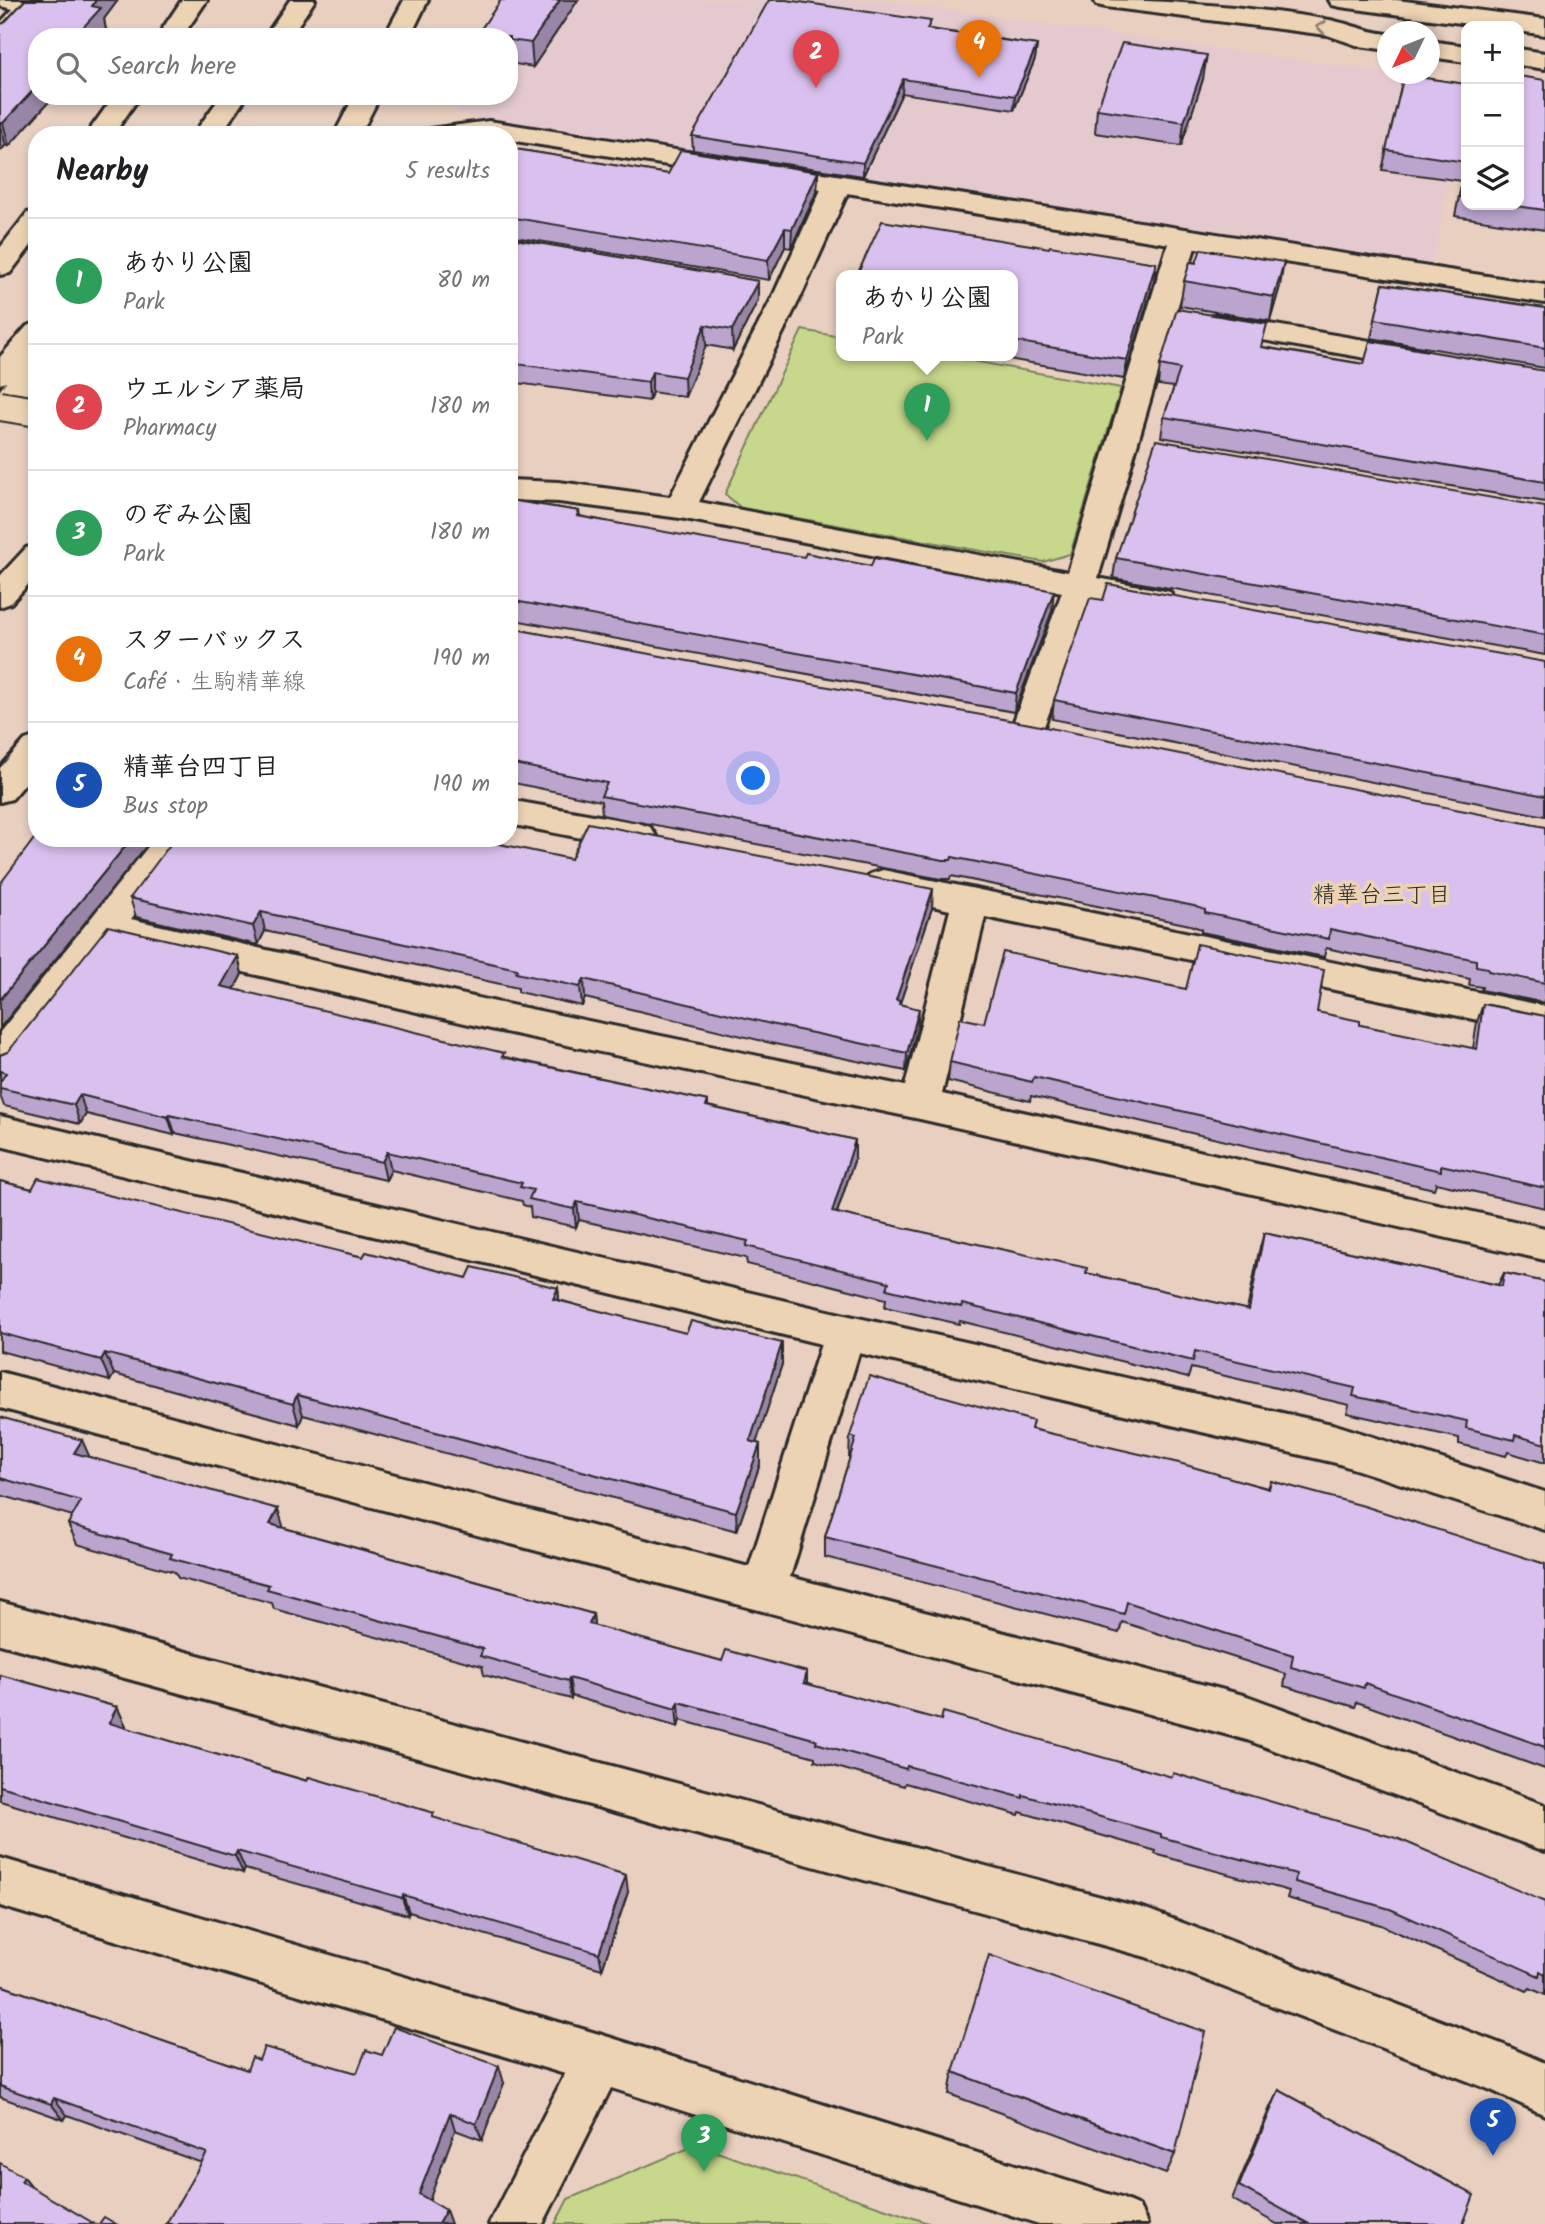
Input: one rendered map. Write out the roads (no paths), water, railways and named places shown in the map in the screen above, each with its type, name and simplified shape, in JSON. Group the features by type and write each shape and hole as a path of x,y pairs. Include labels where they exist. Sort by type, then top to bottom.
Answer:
{"main road":[{"path":"0,38 31,4 5,0"},
{"path":"175,28 195,0"},
{"path":"259,28 279,0"},
{"path":"283,28 303,0"},
{"path":"402,28 416,0"},
{"path":"1106,0 1331,28 1359,38 1377,40"},
{"path":"1167,8 1202,0"},
{"path":"1340,0 1545,27"},
{"path":"1440,50 1461,53"},
{"path":"1524,58 1545,61"},
{"path":"105,126 121,105"},
{"path":"189,126 205,105"},
{"path":"212,126 228,105"},
{"path":"351,126 361,105"},
{"path":"518,134 1545,294"},
{"path":"680,508 775,291 837,185"},
{"path":"0,267 28,231"},
{"path":"1028,730 1080,586 1137,445 1161,314 1184,237"},
{"path":"1161,314 1449,364"},
{"path":"0,375 28,342"},
{"path":"0,407 28,374"},
{"path":"0,407 28,411"},
{"path":"518,490 559,492 680,508 1189,605"},
{"path":"0,596 28,565"},
{"path":"0,790 28,758"},
{"path":"518,814 672,843"},
{"path":"0,1059 168,847"},
{"path":"849,877 1545,1020"},
{"path":"920,1104 971,900"},
{"path":"103,926 491,1015 920,1104 1545,1244"},
{"path":"0,1131 845,1332 1336,1444 1545,1511"},
{"path":"764,1589 845,1332"},
{"path":"0,1390 1247,1718 1545,1828"},
{"path":"0,1623 1146,1933 1504,2070 1545,2090"},
{"path":"0,1881 598,2059 1121,2224"},
{"path":"515,2224 598,2059"}],"place":[{"name":"スターバックス","path":"979,78"},
{"name":"ウエルシア薬局","path":"816,88"},
{"name":"あかり公園","path":"927,441"},
{"name":"精華台四丁目","path":"1493,2156"},
{"name":"のぞみ公園","path":"704,2172"}],"district":[{"name":"精華台三丁目","path":"1382,896"}]}
